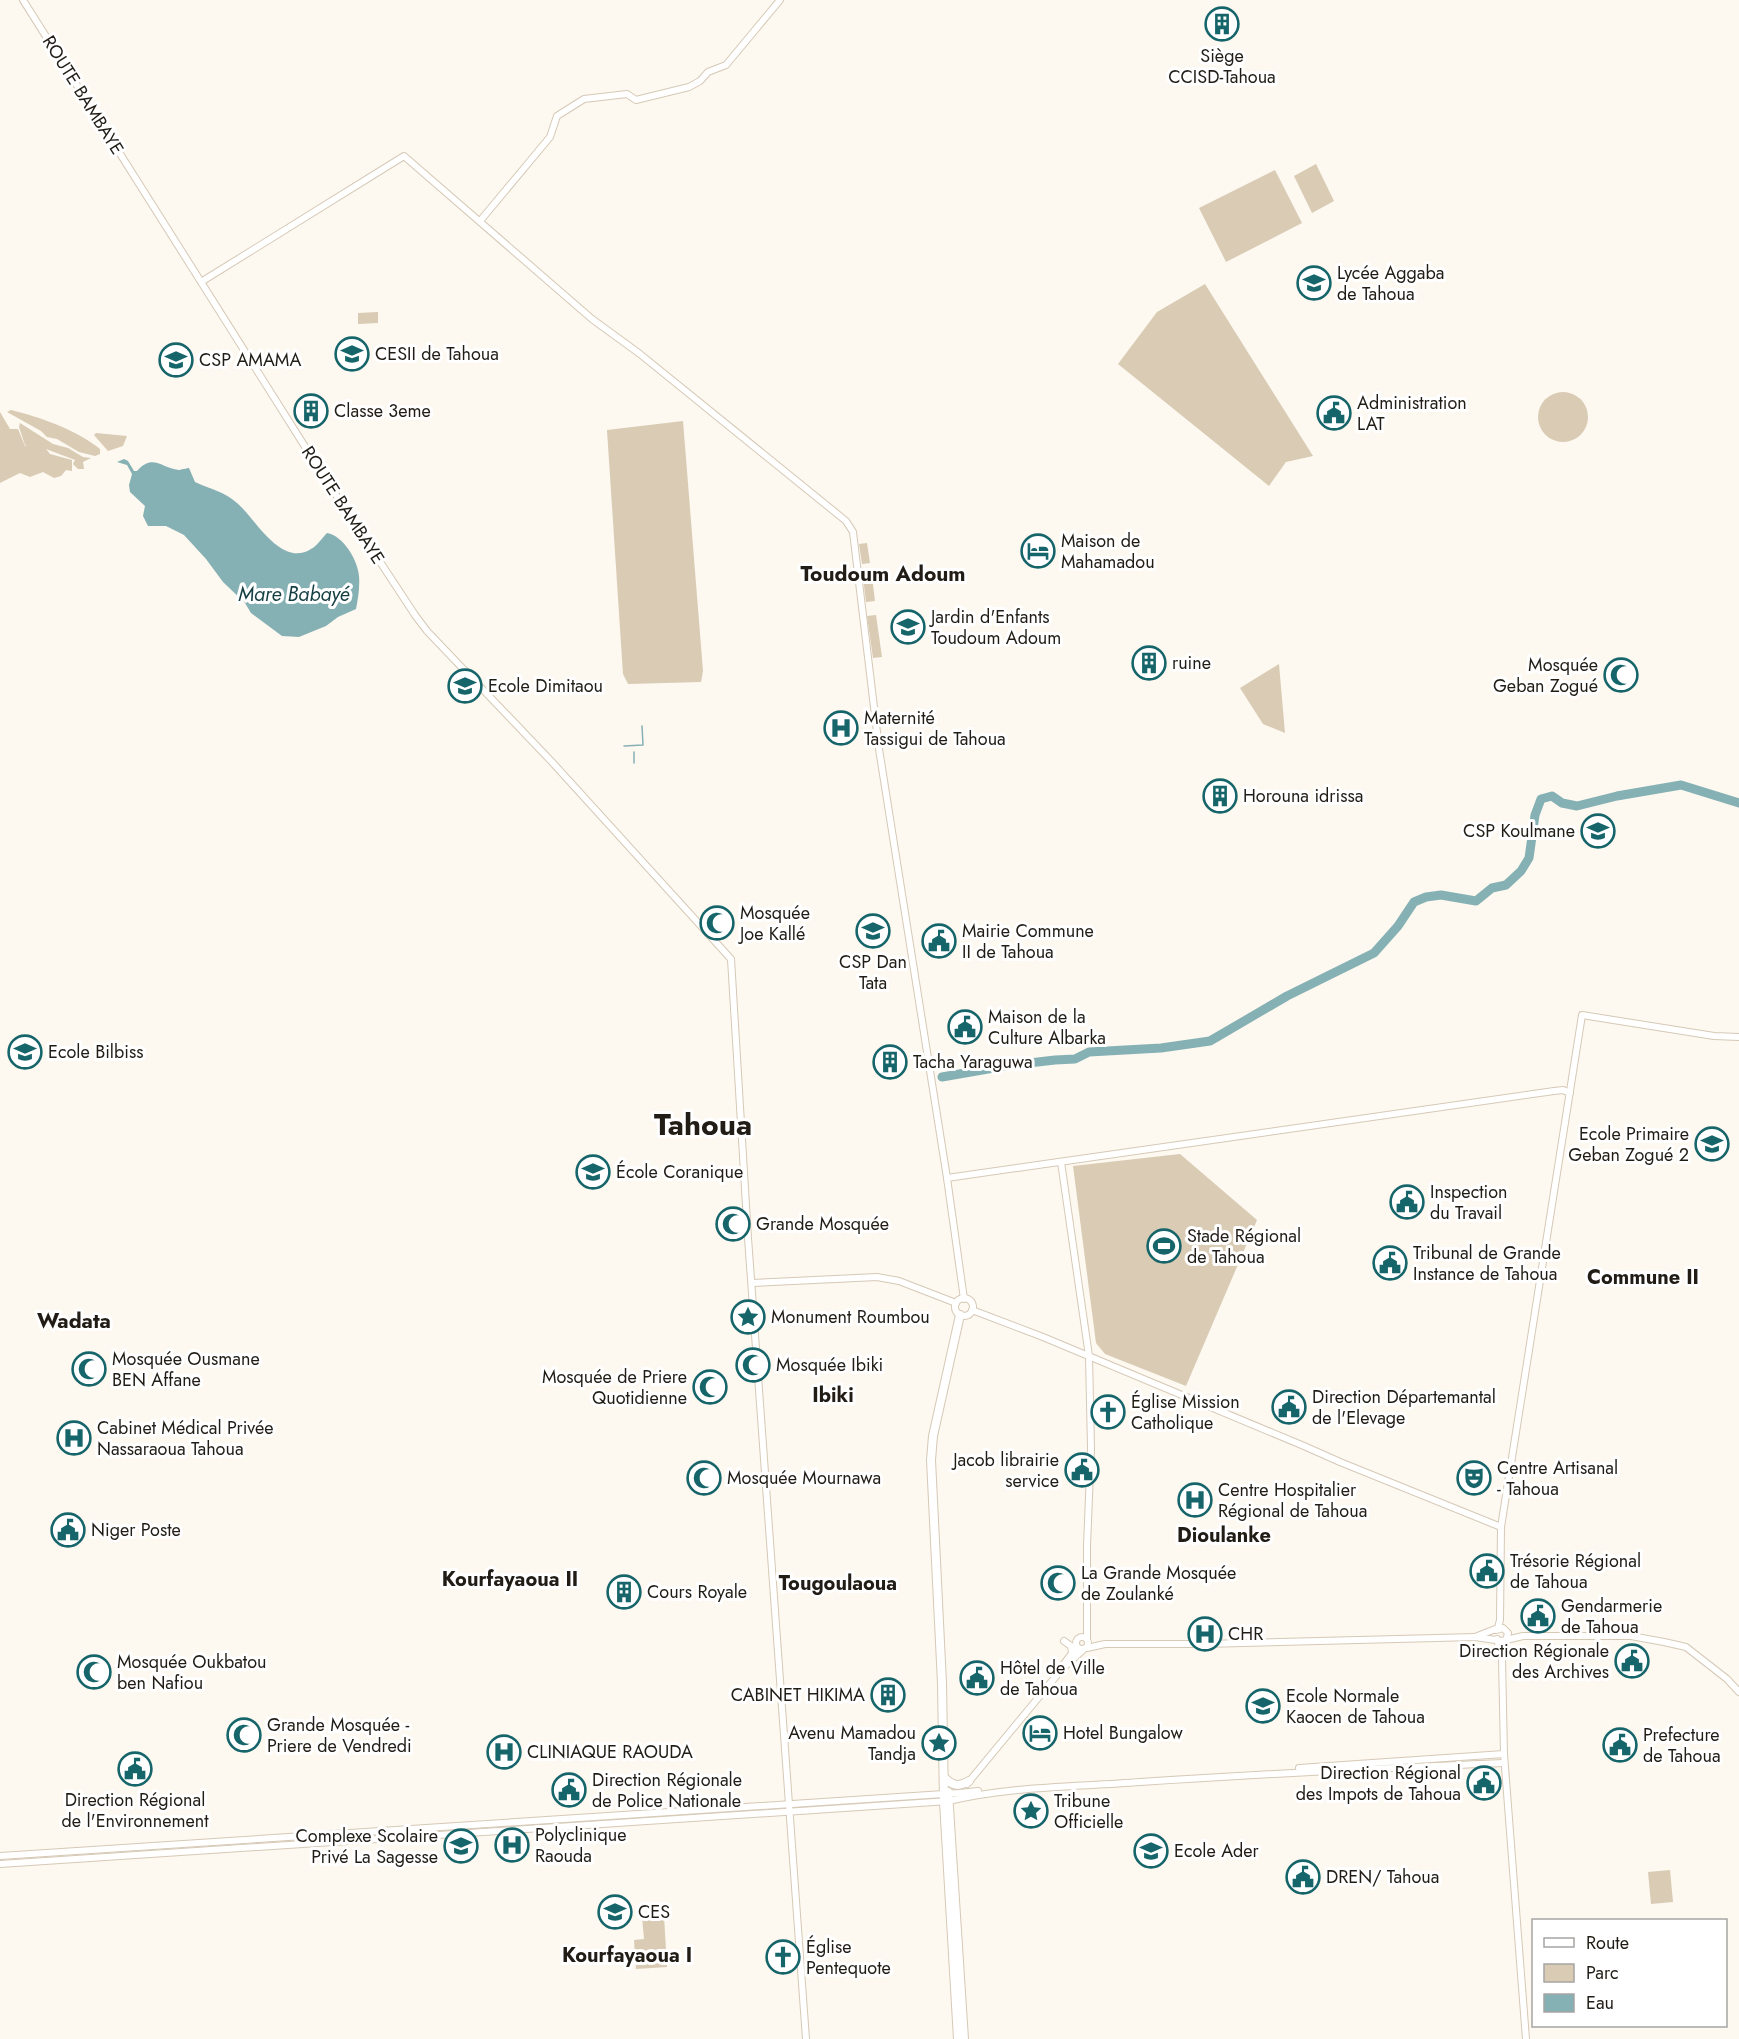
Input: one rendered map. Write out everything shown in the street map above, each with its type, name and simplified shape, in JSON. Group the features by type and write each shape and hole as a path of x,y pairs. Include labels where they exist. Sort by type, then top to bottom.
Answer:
{"main road":[{"path":"958,2039 931,1460 933,1436 960,1315"},
{"path":"945,1776 951,1784 957,1786 969,1781"},
{"path":"946,1798 964,2039"}],"street":[{"name":"ROUTE BAMBAYE","path":"23,0 321,472 427,631 576,787 731,958 752,1283"},
{"path":"480,222 550,137 557,116 585,99 627,94 636,99 688,87 700,81 708,72 726,65 780,0"},
{"path":"201,282 404,156 592,319 640,354 846,521 853,532 879,749 964,1299"},
{"path":"1501,1640 1508,1634 1502,1629 1501,1527 1582,1015 1714,1036 1739,1037"},
{"path":"947,1178 1554,1091 1563,1090 1570,1093"},
{"path":"959,1793 1084,1643 1091,1448 1089,1356 1061,1162"},
{"path":"806,2039 752,1283 877,1277 899,1281 956,1303 964,1299"},
{"path":"964,1299 971,1303 972,1310"},
{"path":"956,1303 955,1308 960,1315 966,1316 972,1310"},
{"path":"972,1310 1089,1356 1501,1527"},
{"path":"1502,1629 1495,1633 1501,1640 1504,1763 1527,2039"},
{"path":"1475,1637 1502,1629 1523,1636"},
{"path":"1062,1669 1072,1653 1084,1643 1205,1644 1475,1637 1501,1640 1523,1636 1631,1636 1686,1647 1739,1692"},
{"path":"1064,1641 1071,1646 1072,1653"},
{"path":"946,1798 959,1793 1040,1784 1504,1754"},
{"path":"0,1864 442,1831 946,1798 1040,1788 1504,1763"},
{"path":"0,1856 442,1831"}],"green space":[{"path":"1316,164 1334,201 1312,213 1294,176"},
{"path":"1275,170 1302,223 1226,262 1199,208"},
{"path":"1205,284 1313,456 1286,462 1269,486 1118,364 1157,312"},
{"path":"378,312 378,323 358,324 358,313"},
{"path":"1563,392 1577,396 1584,403 1588,417 1584,431 1577,438 1563,442 1549,438 1542,431 1538,417 1542,403 1549,396"},
{"path":"11,410 46,420 69,430 91,442 100,449 100,454 95,456 79,452 57,439 47,437 41,431 7,412"},
{"path":"0,412 10,429 18,429 25,446 27,446 19,427 20,423 53,444 68,448 83,457 91,458 83,462 84,469 78,469 73,464 75,460 46,449 50,454 72,460 72,471 66,470 61,476 54,478 43,472 30,477 20,473 0,483"},
{"path":"683,421 703,671 701,682 628,684 623,674 607,430"},
{"path":"96,433 127,436 123,446 108,451 94,435"},
{"path":"867,543 870,563 862,564 859,544"},
{"path":"872,577 875,601 866,602 863,578"},
{"path":"876,615 882,657 873,658 867,616"},
{"path":"1279,664 1285,733 1263,724 1240,688"},
{"name":"Stade Régional de Tahoua","path":"1180,1154 1257,1220 1186,1386 1105,1354 1096,1343 1073,1166"},
{"path":"1670,1870 1673,1902 1651,1904 1648,1872"},
{"path":"664,1916 667,1967 636,1969 634,1940 644,1939 642,1917"}],"water":[{"name":"Mare Babayé","path":"124,459 134,471 153,462 179,470 189,468 195,482 232,499 270,539 289,552 300,553 311,549 327,533 333,535 349,550 358,570 359,589 356,609 338,617 326,626 299,637 282,636 251,613 245,603 223,582 184,535 166,526 148,526 143,516 145,506 130,492 132,474 127,465 117,462"}],"waterway":[{"path":"624,746 643,745 642,726"},
{"path":"634,752 634,763"},
{"path":"942,1077 1011,1065 1075,1059 1089,1052 1161,1048 1210,1041 1287,996 1374,953 1398,926 1414,902 1426,897 1441,895 1476,901 1492,888 1506,885 1521,871 1529,858 1535,815 1541,799 1552,796 1562,803 1577,806 1617,796 1681,785 1739,803"}],"place":[{"name":"Siège CCISD-Tahoua","path":"1222,24"},
{"name":"Lycée Aggaba de Tahoua","path":"1314,283"},
{"name":"CESII de Tahoua","path":"352,354"},
{"name":"CSP AMAMA","path":"176,360"},
{"name":"Classe 3eme","path":"311,411"},
{"name":"Administration LAT","path":"1334,413"},
{"name":"Maison de Mahamadou","path":"1038,551"},
{"name":"Jardin d'Enfants Toudoum Adoum","path":"908,627"},
{"name":"ruine","path":"1149,663"},
{"name":"Mosquée Geban Zogué","path":"1621,675"},
{"name":"Ecole Dimitaou","path":"465,686"},
{"name":"Maternité Tassigui de Tahoua","path":"841,728"},
{"name":"Horouna idrissa","path":"1220,796"},
{"name":"CSP Koulmane","path":"1598,831"},
{"name":"Mosquée Joe Kallé","path":"717,923"},
{"name":"CSP Dan Tata","path":"873,931"},
{"name":"Mairie Commune II de Tahoua","path":"939,941"},
{"name":"Maison de la Culture Albarka","path":"965,1027"},
{"name":"Ecole Bilbiss","path":"25,1052"},
{"name":"Tacha Yaraguwa","path":"890,1062"},
{"name":"Ecole Primaire Geban Zogué 2","path":"1712,1144"},
{"name":"École Coranique","path":"593,1172"},
{"name":"Inspection du Travail","path":"1407,1202"},
{"name":"Grande Mosquée","path":"733,1224"},
{"name":"Stade Régional de Tahoua","path":"1164,1246"},
{"name":"Tribunal de Grande Instance de Tahoua","path":"1390,1263"},
{"name":"Monument Roumbou","path":"748,1317"},
{"name":"Mosquée Ibiki","path":"753,1365"},
{"name":"Mosquée Ousmane BEN Affane","path":"89,1369"},
{"name":"Mosquée de Priere Quotidienne","path":"710,1387"},
{"name":"Direction Départemantal de l'Elevage","path":"1289,1407"},
{"name":"Église Mission Catholique","path":"1108,1412"},
{"name":"Cabinet Médical Privée Nassaraoua Tahoua","path":"74,1438"},
{"name":"Jacob librairie service","path":"1082,1470"},
{"name":"Mosquée Mournawa","path":"704,1478"},
{"name":"Centre Artisanal - Tahoua","path":"1474,1478"},
{"name":"Centre Hospitalier Régional de Tahoua","path":"1195,1500"},
{"name":"Niger Poste","path":"68,1530"},
{"name":"Trésorie Régional de Tahoua","path":"1487,1571"},
{"name":"La Grande Mosquée de Zoulanké","path":"1058,1583"},
{"name":"Cours Royale","path":"624,1592"},
{"name":"Gendarmerie de Tahoua","path":"1538,1616"},
{"name":"CHR","path":"1205,1634"},
{"name":"Direction Régionale des Archives","path":"1632,1661"},
{"name":"Mosquée Oukbatou ben Nafiou","path":"94,1672"},
{"name":"Hôtel de Ville de Tahoua","path":"977,1678"},
{"name":"CABINET HIKIMA","path":"888,1695"},
{"name":"Ecole Normale Kaocen de Tahoua","path":"1263,1706"},
{"name":"Hotel Bungalow","path":"1040,1733"},
{"name":"Grande Mosquée - Priere de Vendredi","path":"244,1735"},
{"name":"Avenu Mamadou Tandja","path":"939,1743"},
{"name":"Prefecture de Tahoua","path":"1620,1745"},
{"name":"CLINIAQUE RAOUDA","path":"504,1752"},
{"name":"Direction Régional de l'Environnement","path":"135,1769"},
{"name":"Direction Régional des Impots de Tahoua","path":"1484,1783"},
{"name":"Direction Régionale de Police Nationale","path":"569,1790"},
{"name":"Tribune Officielle","path":"1031,1811"},
{"name":"Polyclinique Raouda","path":"512,1845"},
{"name":"Complexe Scolaire Privé La Sagesse","path":"461,1846"},
{"name":"Ecole Ader","path":"1151,1851"},
{"name":"DREN/ Tahoua","path":"1303,1877"},
{"name":"CES","path":"615,1912"},
{"name":"Église Pentequote","path":"783,1957"}],"district":[{"name":"Toudoum Adoum","path":"883,574"},
{"name":"Tahoua","path":"703,1125"},
{"name":"Commune II","path":"1643,1277"},
{"name":"Wadata","path":"74,1321"},
{"name":"Ibiki","path":"833,1395"},
{"name":"Dioulanke","path":"1224,1535"},
{"name":"Kourfayaoua II","path":"510,1579"},
{"name":"Tougoulaoua","path":"838,1583"},
{"name":"Kourfayaoua I","path":"627,1955"}]}
